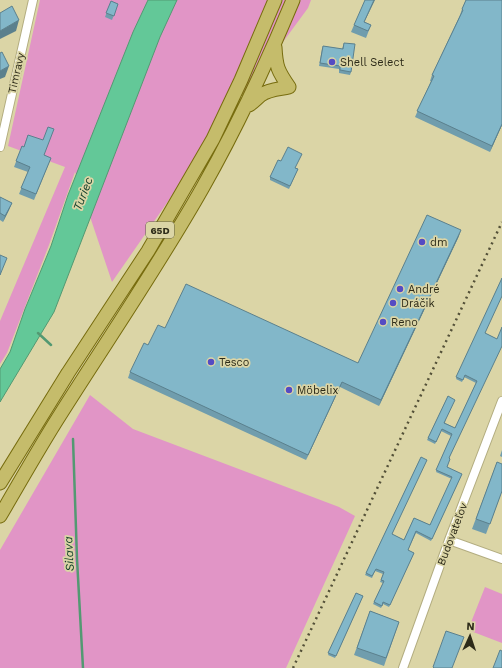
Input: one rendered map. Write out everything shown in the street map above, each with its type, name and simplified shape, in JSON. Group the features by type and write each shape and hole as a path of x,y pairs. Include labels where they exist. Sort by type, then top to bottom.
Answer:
{"main road":[{"name":"65D","path":"0,483 72,367 148,251 213,139 241,80 275,0"},
{"name":"65D","path":"0,516 59,416 163,254 202,188 245,107 293,0"},
{"path":"245,107 256,102 260,96 267,92 289,87 278,71 274,45"}],"street":[{"name":"Timravy","path":"0,147 33,0"},
{"name":"Budovateľov","path":"403,668 449,540 502,401"},
{"path":"449,540 502,559"}],"shaded area":[{"path":"40,0 311,0 308,8 255,80 248,86 112,282 75,172 49,245 7,353 0,364 0,321 65,167 8,146"},
{"path":"90,395 133,429 339,507 355,516 286,668 0,668 0,550"},
{"path":"485,587 502,594 502,643 468,630"}],"water":[{"name":"Turiec","path":"148,0 177,0 160,37 54,312 0,402 0,369 10,352 25,309 51,246 68,195 133,32"}],"building":[{"path":"365,0 374,0 364,22 371,25 368,31 354,25"},
{"path":"466,0 502,0 502,124 492,146 417,111 434,76 432,75 463,10 462,9"},
{"path":"111,1 118,4 114,16 106,13"},
{"path":"12,6 19,20 0,31 0,13"},
{"path":"344,43 355,44 351,72 340,70 340,66 320,63 323,46 343,49"},
{"path":"2,52 9,66 0,71 0,53"},
{"path":"48,127 54,129 44,155 51,158 36,194 21,188 30,167 16,161 22,146 24,147 28,135 43,140"},
{"path":"288,147 302,154 295,168 298,169 290,186 270,177 278,160 281,161"},
{"path":"0,197 12,203 5,216 0,213"},
{"path":"427,215 461,230 381,400 342,382 308,455 130,372 144,343 148,345 158,325 165,328 186,284 358,363"},
{"path":"0,255 7,258 0,275"},
{"path":"502,278 502,296 485,333 497,339 502,327 502,346 449,458 447,467 462,474 432,539 416,531 408,550 414,553 390,605 383,602 382,606 374,602 384,581 381,580 384,572 376,569 372,576 366,573 421,457 427,460 392,534 404,540 414,518 430,525 452,477 436,470 452,434 442,429 436,442 428,438 448,396 455,400 444,423 455,428 477,381 465,375 463,380 456,377"},
{"path":"497,462 502,464 502,491 490,524 476,519"},
{"path":"356,593 363,596 336,656 328,653"},
{"path":"370,611 399,622 386,658 357,648"},
{"path":"446,631 464,637 452,668 434,668 433,667"},
{"path":"500,650 502,651 502,668 493,668"}],"waterway":[{"name":"Silava","path":"38,333 51,345"},
{"name":"Silava","path":"73,439 77,559 83,668"}],"railway":[{"path":"293,668 502,222"}],"place":[{"name":"Shell Select","path":"332,62"},
{"name":"dm","path":"422,242"},
{"name":"André","path":"400,289"},
{"name":"Dráčik","path":"393,303"},
{"name":"Reno","path":"383,322"},
{"name":"Tesco","path":"211,362"},
{"name":"Möbelix","path":"289,390"}]}
